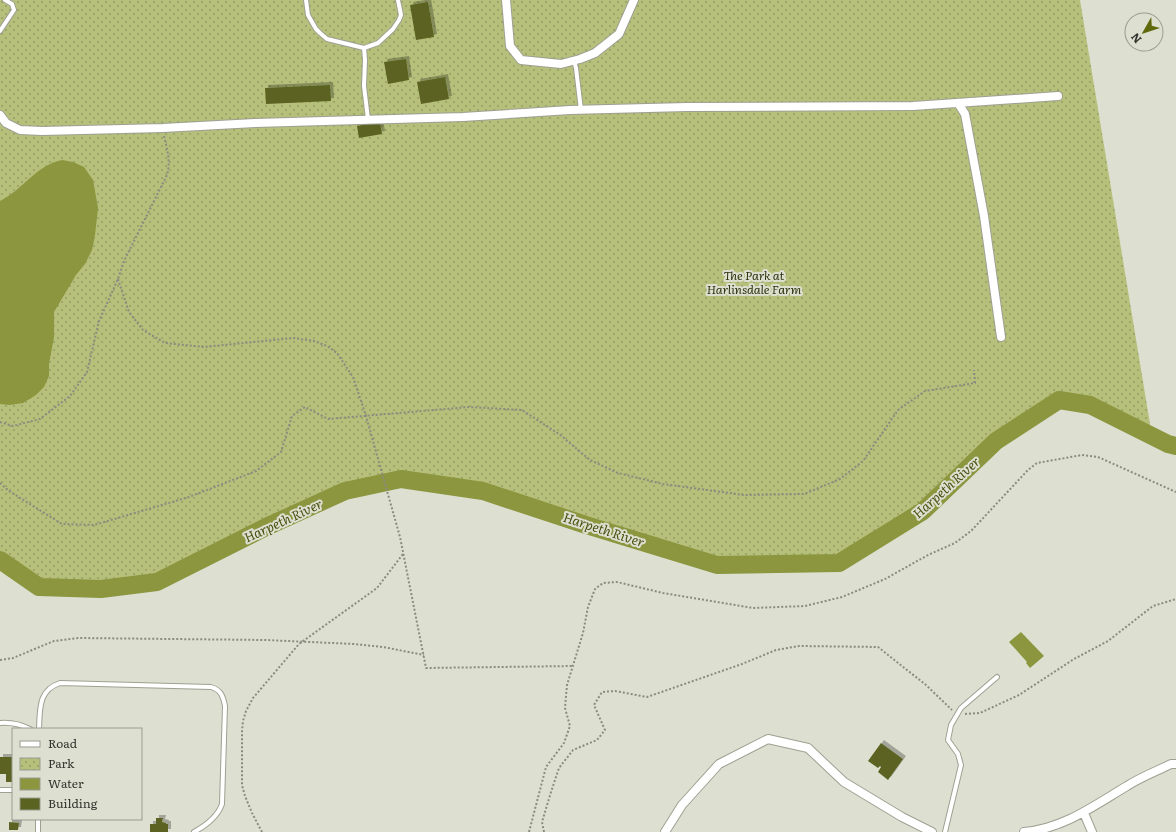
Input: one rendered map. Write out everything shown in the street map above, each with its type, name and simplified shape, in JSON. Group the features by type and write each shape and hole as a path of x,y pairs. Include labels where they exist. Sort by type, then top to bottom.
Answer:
{"street":[{"path":"506,0 510,46 521,60 561,64 595,53 619,34 634,0"},
{"path":"0,116 6,123 14,128 25,131 163,128 368,119 463,117 581,110 913,106 1058,96"},
{"path":"958,103 965,114 980,192 1001,338"},
{"path":"665,832 682,805 719,764 768,740 808,748 844,782 902,817 932,832"},
{"path":"1024,832 1039,831 1084,813 1129,785 1171,764 1176,764"},
{"path":"1084,813 1092,832"}],"lane":[{"path":"0,31 14,10 12,4 5,0"},
{"path":"306,0 308,15 316,29 327,39 364,48 378,43 393,29 401,15 398,0"},
{"path":"364,48 364,86 368,119"},
{"path":"574,61 581,110"},
{"path":"945,832 961,765 958,754 948,740 951,725 961,708 997,677"},
{"path":"39,728 40,710 44,695 50,688 60,684 210,687 219,690 223,696 225,706 222,804 213,817 203,827 194,832"},
{"path":"0,723 18,724 28,728"},
{"path":"0,790 12,790"},
{"path":"38,820 38,832"}],"path":[{"path":"0,422 13,426 40,419 70,396 87,372 99,321 118,279 124,261 167,175 169,158 163,128"},
{"path":"118,279 129,312 143,330 165,343 204,347 293,338 314,341 328,346 337,353 353,377 370,430 400,537 426,668 573,666"},
{"path":"0,483 9,491 62,524 94,525 189,497 256,471 281,452 292,416 305,408 328,418 469,407 522,410 559,434 590,460 618,472 664,484 744,495 804,494 840,479 863,461 898,410 925,391 975,382 974,370"},
{"path":"529,832 546,767 564,743 570,726 565,708 567,685 583,633 588,607 595,589 603,583 617,582 663,593 753,608 805,606 842,597 885,579 928,555 955,543 971,531 1028,470 1037,463 1082,455 1098,457 1176,492"},
{"path":"262,832 252,813 242,785 243,721 246,711 253,698 301,642 377,588 403,554"},
{"path":"544,832 542,822 550,792 559,768 573,750 597,740 605,730 594,706 602,692 615,691 647,697 742,664 776,650 799,646 878,647 926,685 957,714 980,712 1019,695 1074,659 1108,642 1153,606 1176,599"},
{"path":"0,660 13,658 54,641 78,638 301,642 376,646 424,655"}],"green space":[{"name":"The Park at Harlinsdale Farm","path":"0,0 1080,0 1152,436 1090,405 1059,400 996,441 923,511 839,563 717,565 586,525 483,491 401,479 345,491 266,527 157,582 101,589 39,587 0,560"}],"water":[{"path":"62,160 73,162 84,167 93,180 98,208 92,250 85,264 76,275 54,312 54,337 49,364 49,376 44,387 36,395 23,403 10,405 0,404 0,201 16,191 37,172"},
{"path":"1021,632 1044,656 1030,668 1026,663 1027,662 1009,642"}],"building":[{"path":"428,2 434,37 416,40 410,5"},
{"path":"406,59 409,80 388,84 384,62"},
{"path":"445,77 449,99 421,104 417,82"},
{"path":"330,85 331,101 266,104 265,88"},
{"path":"380,122 382,134 359,138 357,126"},
{"path":"881,743 903,759 888,780 878,772 881,767 880,766 878,768 868,761"},
{"path":"0,757 12,757 12,782 6,782 6,774 0,774"},
{"path":"156,818 163,818 162,822 168,824 168,832 150,832 150,824 156,824"},
{"path":"9,822 19,823 18,830 9,830"}],"waterway":[{"name":"Harpeth River","path":"0,560 39,587 101,589 157,582 266,527 345,491 401,479 483,491 586,525 717,565 839,563 923,511 996,441 1059,400 1090,405 1168,444 1176,446"}]}
